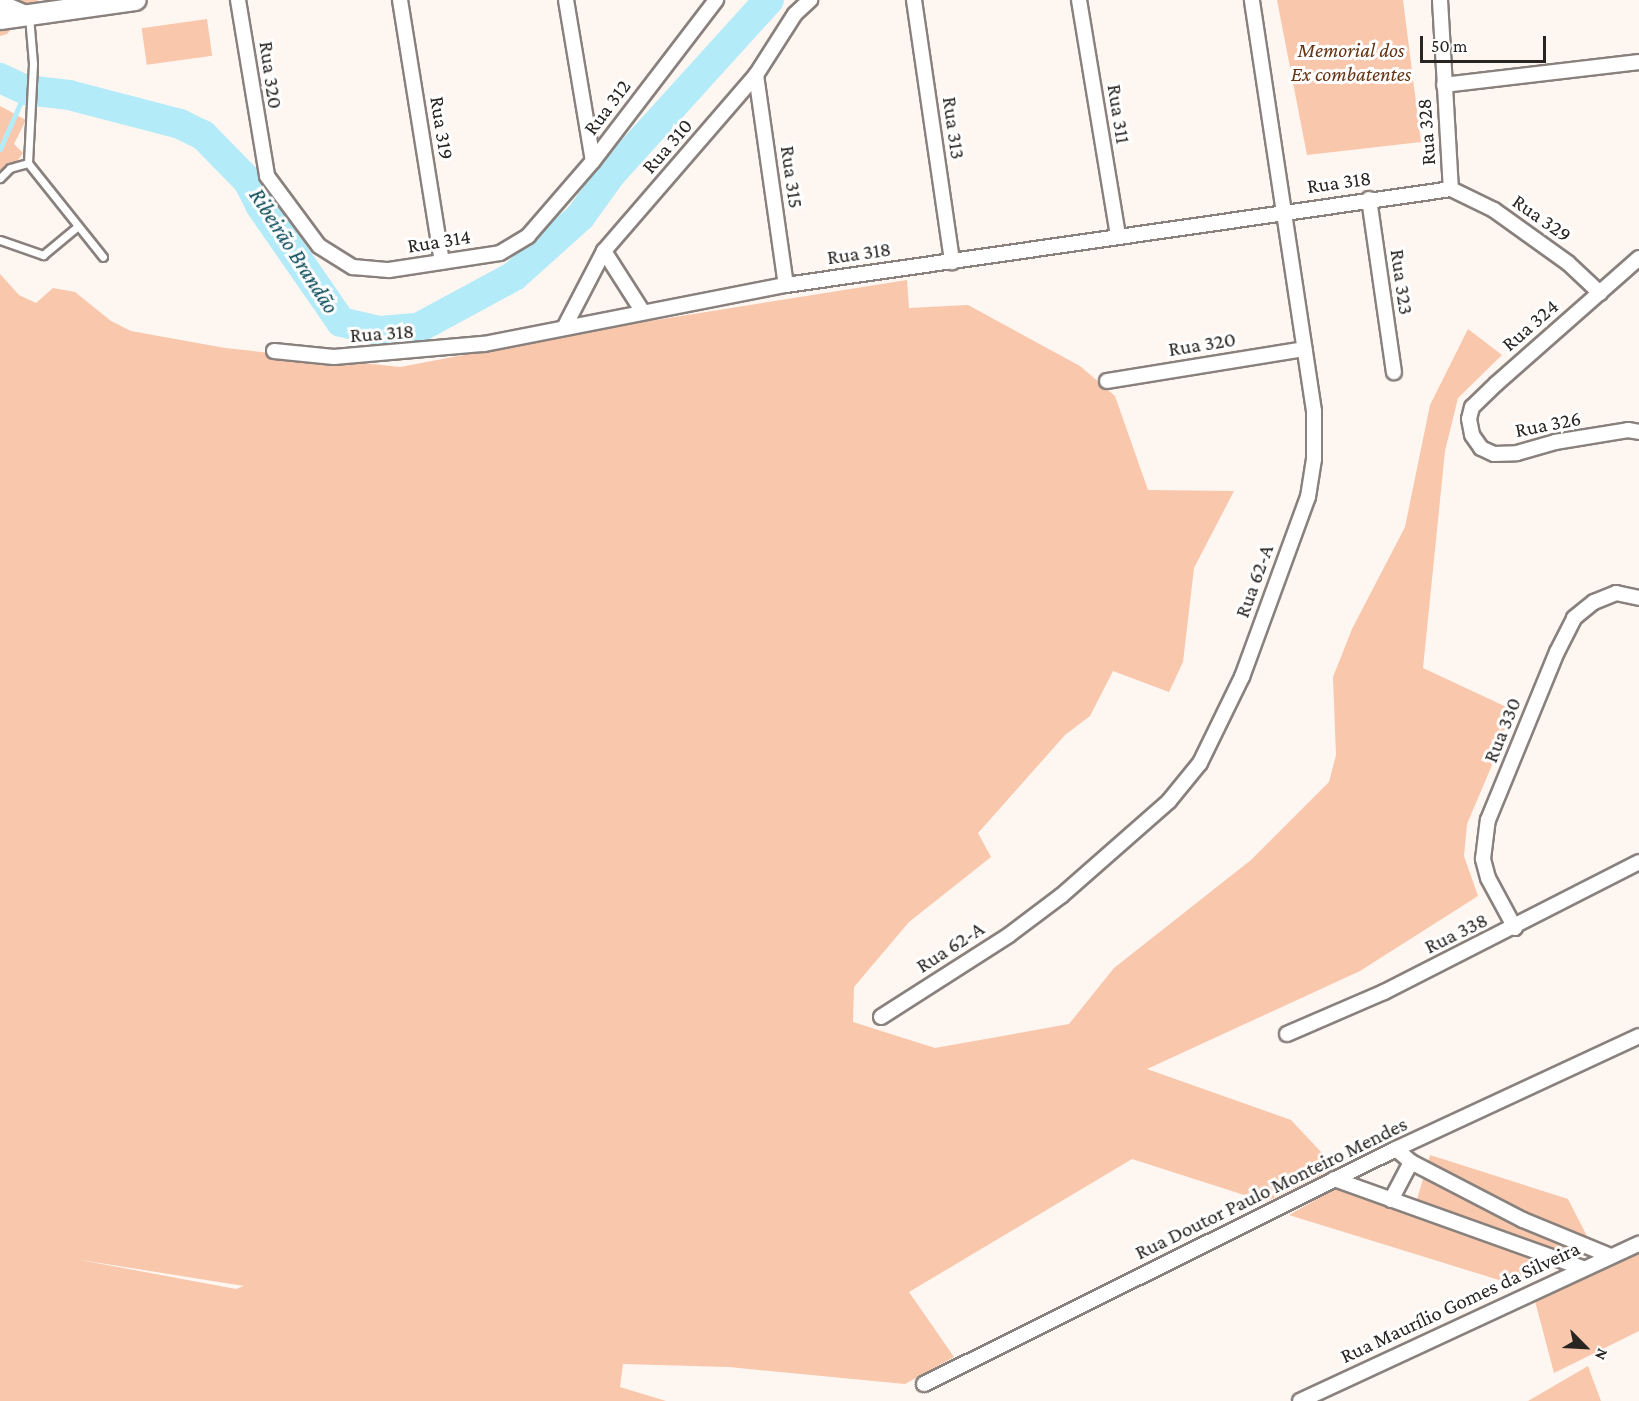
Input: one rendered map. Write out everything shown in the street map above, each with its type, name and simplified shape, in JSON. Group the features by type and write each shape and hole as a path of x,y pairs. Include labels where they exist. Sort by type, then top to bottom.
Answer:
{"street":[{"path":"0,19 62,5 136,0"},
{"name":"Rua 320","path":"238,0 261,157 276,192 320,246 352,267"},
{"name":"Rua 319","path":"400,0 442,262"},
{"path":"566,0 593,161"},
{"name":"Rua 312","path":"528,236 593,161 716,0"},
{"name":"Rua 310","path":"565,326 604,251 756,75 795,14 810,0"},
{"name":"Rua 313","path":"914,0 952,262"},
{"name":"Rua 311","path":"1080,0 1118,235"},
{"name":"Rua 62-A","path":"881,1017 1009,935 1061,896 1169,801 1200,763 1242,677 1308,497 1314,459 1314,411 1252,0"},
{"name":"Rua 328","path":"1440,0 1451,189"},
{"path":"0,2 28,14"},
{"path":"1444,85 1639,62"},
{"name":"Rua 315","path":"756,75 786,285"},
{"name":"Rua 318","path":"274,351 334,357 405,354 484,344 565,326 786,285 952,262 1118,235 1451,189"},
{"name":"Rua 329","path":"1451,189 1494,210 1568,263 1600,293"},
{"name":"Rua 323","path":"1369,199 1394,372"},
{"name":"Rua 314","path":"352,267 389,270 500,253 528,236"},
{"path":"604,251 644,312"},
{"name":"Rua 324","path":"1472,435 1472,407 1639,258"},
{"name":"Rua 320","path":"1107,381 1304,349"},
{"name":"Rua 326","path":"1472,435 1481,448 1494,454 1517,453 1555,442 1628,430 1639,432"},
{"name":"Rua 330","path":"1515,928 1488,878 1483,859 1488,820 1557,652 1575,618 1594,602 1616,593 1639,598"},
{"name":"Rua 338","path":"1287,1034 1515,928 1639,862"},
{"name":"Rua Doutor Paulo Monteiro Mendes","path":"924,1384 1334,1179 1639,1036"},
{"path":"1396,1149 1411,1162 1523,1220 1608,1255"},
{"path":"1391,1200 1411,1162"},
{"path":"1334,1179 1582,1268"},
{"name":"Rua Maurílio Gomes da Silveira","path":"1300,1401 1608,1255 1639,1244"}],"lane":[{"path":"28,14 33,64 28,163 103,257"},
{"path":"0,178 10,168 28,163"},
{"path":"0,240 43,255 78,226"}],"green space":[{"path":"0,0 38,0 7,34 0,36"},
{"name":"Memorial dos Ex combatentes","path":"1277,0 1403,0 1421,142 1307,155"},
{"path":"207,19 212,56 147,65 142,28"},
{"path":"0,106 26,120 14,144 23,153 0,185"},
{"path":"0,274 19,295 36,303 53,288 75,292 111,321 131,331 225,348 400,367 612,327 907,280 909,308 968,305 1080,366 1115,396 1148,490 1234,491 1194,568 1183,662 1169,692 1113,671 1090,716 1065,735 978,833 991,857 909,922 854,987 853,1022 935,1048 1069,1024 1114,968 1251,860 1329,782 1336,755 1333,677 1352,629 1405,527 1430,405 1468,329 1502,355 1458,398 1445,451 1423,668 1515,711 1467,824 1464,856 1478,896 1360,971 1147,1069 1291,1120 1336,1168 1266,1202 1132,1159 909,1292 954,1357 905,1384 729,1367 623,1364 620,1387 666,1401 0,1401","holes":["80,1260 244,1286 236,1289"]},
{"path":"1430,1155 1568,1199 1590,1242 1512,1284 1289,1215 1340,1186 1413,1213"},
{"path":"1639,1253 1639,1331 1554,1373 1535,1301"},
{"path":"1588,1366 1601,1401 1528,1401"}],"waterway":[{"name":"Ribeirão Brandão","path":"0,78 26,90 69,95 180,124 203,135 248,181 260,205 341,322 380,331 418,328 514,276 580,217 611,174 769,0"},
{"path":"0,149 26,90"}]}
